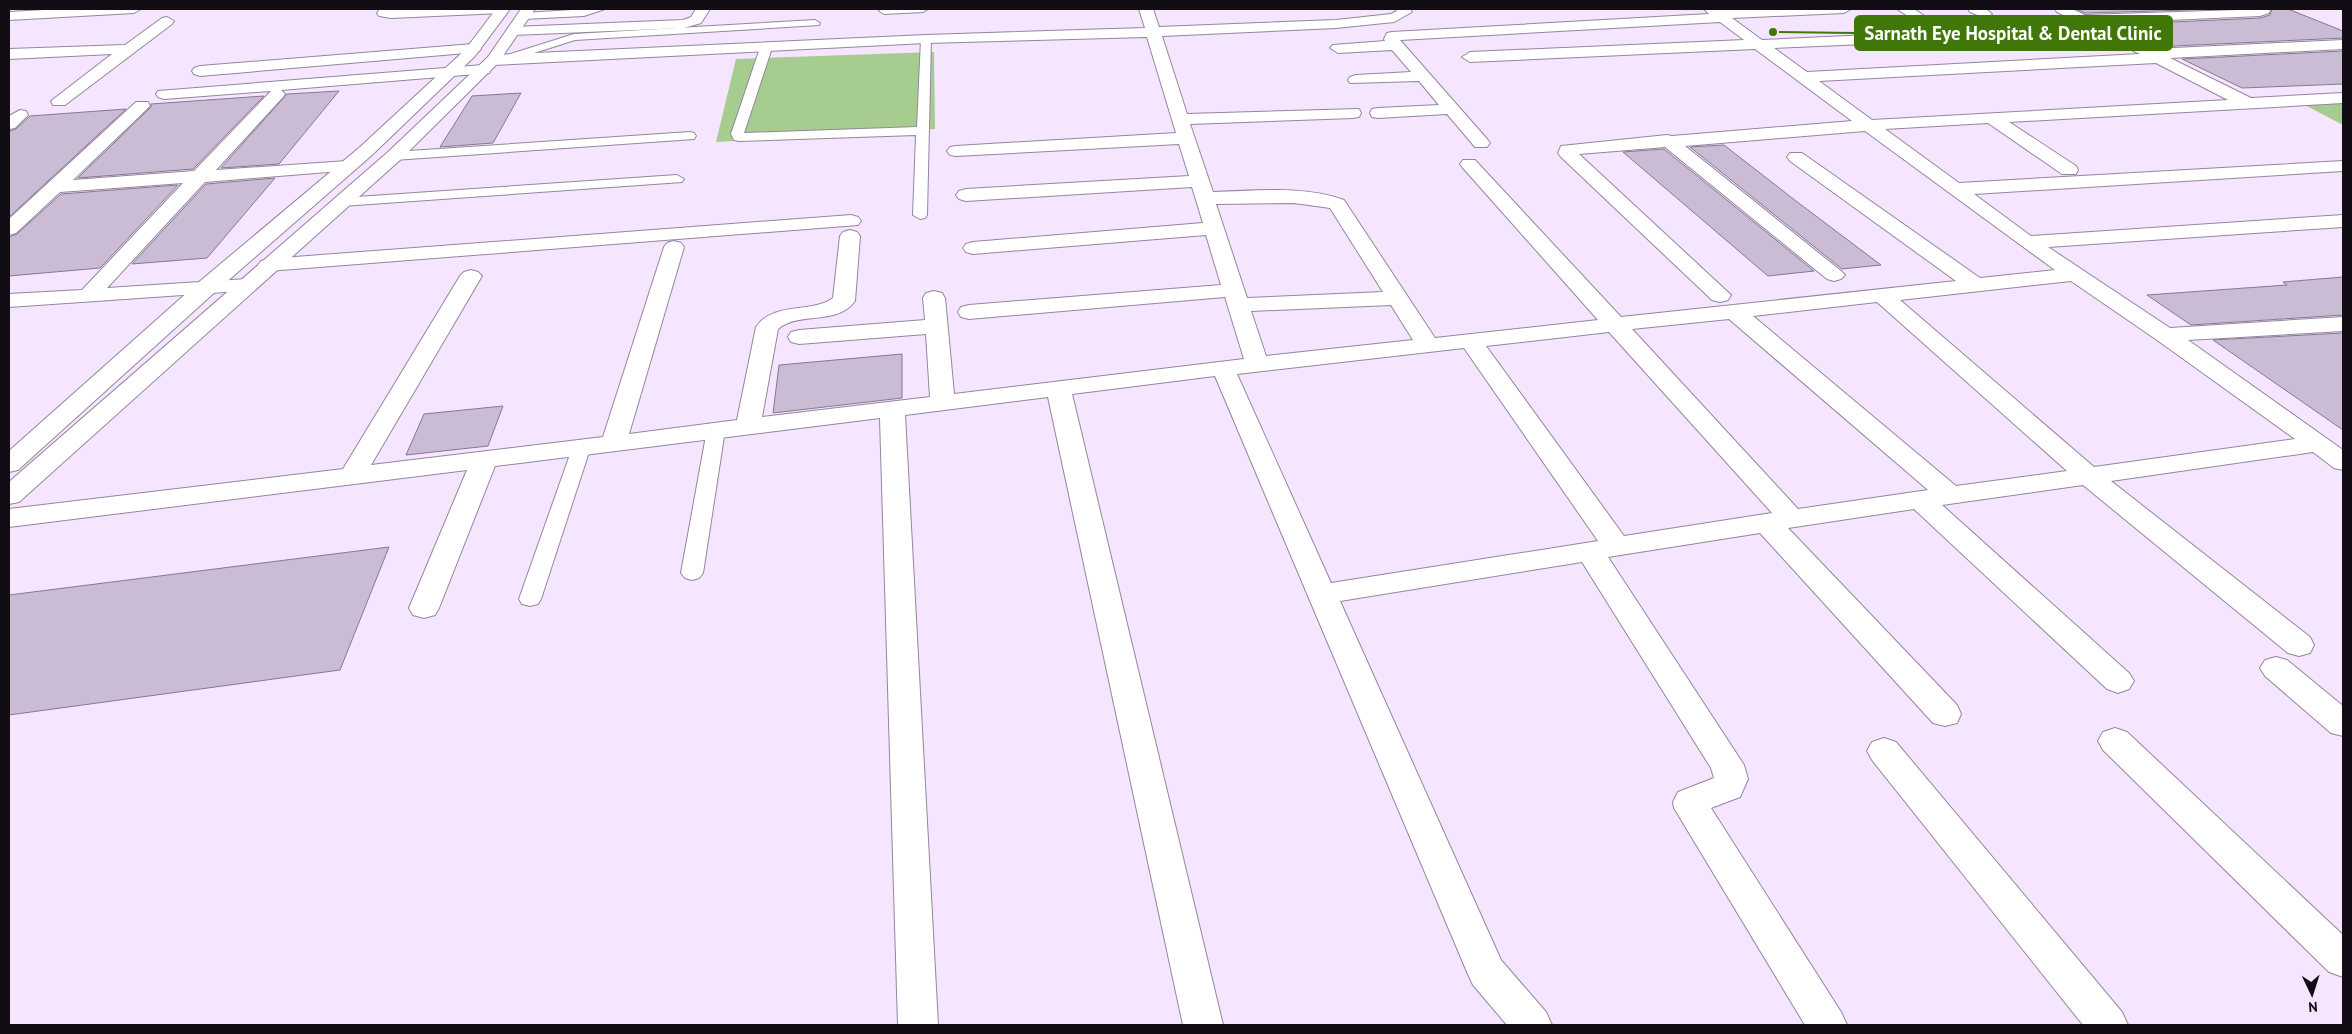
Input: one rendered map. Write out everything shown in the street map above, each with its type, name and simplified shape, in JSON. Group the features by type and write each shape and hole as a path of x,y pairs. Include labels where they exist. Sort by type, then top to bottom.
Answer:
{"street":[{"path":"9,16 134,9"},
{"path":"386,9 384,13 391,14 503,9"},
{"path":"9,464 207,287 347,166 449,73 476,37 503,9"},
{"path":"9,496 268,265 394,156 493,64 521,19 684,24 696,20 703,9"},
{"path":"1150,9 1154,40 1257,364"},
{"path":"1154,40 1372,21 1401,16 1405,12 1403,9"},
{"path":"1481,143 1391,39 1392,36 1717,13 1844,9"},
{"path":"1904,9 1925,21"},
{"path":"2062,9 2248,104"},
{"path":"2159,9 2174,16"},
{"path":"2082,19 2260,12 2263,9"},
{"path":"1717,13 2027,242 2165,335 2343,462"},
{"path":"59,101 167,21"},
{"path":"1470,57 2102,29"},
{"path":"200,71 476,37"},
{"path":"164,94 449,73 493,64 926,39 1304,40"},
{"path":"1804,77 2343,44"},
{"path":"1338,48 1396,45"},
{"path":"10,55 130,48"},
{"path":"1356,80 1422,76"},
{"path":"88,296 277,94"},
{"path":"1950,495 1726,303 1567,153 1567,150 1667,140 1869,125 2343,98"},
{"path":"9,229 142,106"},
{"path":"1378,112 1451,109"},
{"path":"1179,119 1353,113"},
{"path":"1991,118 2069,170"},
{"path":"956,151 1185,138"},
{"path":"1667,140 1834,275"},
{"path":"1796,156 1976,284"},
{"path":"1469,164 1614,324 1779,521 1945,714"},
{"path":"54,187 347,166"},
{"path":"1955,189 2343,166"},
{"path":"966,195 1202,189 1332,200 1338,204 1428,345"},
{"path":"2027,242 2343,221"},
{"path":"974,248 1214,228"},
{"path":"268,265 850,229 844,301 839,306 825,311 780,317 772,321 767,327 748,426"},
{"path":"614,442 674,247"},
{"path":"9,518 892,408 1257,364 1614,324 1726,303 1881,295 2076,274"},
{"path":"352,475 472,276"},
{"path":"9,301 247,285"},
{"path":"1881,295 2088,476 2299,645"},
{"path":"934,298 942,402"},
{"path":"969,312 1236,298 1398,298"},
{"path":"2165,335 2343,324"},
{"path":"799,337 936,326"},
{"path":"1470,340 1603,549 1727,765 1731,779 1728,787 1690,802 1692,808 1827,1025"},
{"path":"1223,368 1487,972 1532,1025"},
{"path":"1058,388 1203,1025"},
{"path":"892,408 918,1025"},
{"path":"1322,594 1950,495 2317,444"},
{"path":"424,608 485,458"},
{"path":"1920,500 2118,681"},
{"path":"2276,668 2343,724"},
{"path":"2114,741 2343,960"},
{"path":"1884,751 2108,1025"}],"lane":[{"path":"521,19 600,9"},
{"path":"884,11 923,9"},
{"path":"493,64 574,37 815,23"},
{"path":"920,215 926,39"},
{"path":"766,48 737,134 739,137 747,139 923,131"},
{"path":"394,156 690,136"},
{"path":"342,202 677,179"},
{"path":"692,573 716,430"},
{"path":"530,599 582,446"}],"green space":[{"path":"934,52 935,129 716,142 736,59"},
{"path":"2343,103 2343,125 2305,105"}],"building":[{"path":"2076,9 2220,9 2085,13"},
{"path":"2272,9 2288,9 2343,31 2343,38 2153,47 2107,25 2260,18 2270,15"},
{"path":"2343,51 2343,84 2242,88 2182,59"},
{"path":"339,91 279,164 221,168 287,94"},
{"path":"521,93 493,143 440,147 472,96"},
{"path":"264,96 193,169 78,178 151,107 151,104"},
{"path":"126,109 9,217 9,131 16,129 30,116"},
{"path":"1724,145 1881,265 1842,269 1690,147"},
{"path":"1664,149 1814,271 1768,276 1623,152"},
{"path":"275,178 207,258 132,264 206,184"},
{"path":"178,185 100,268 9,276 9,237 17,234 61,194"},
{"path":"2343,277 2343,315 2191,325 2147,295 2287,285 2283,282"},
{"path":"2343,333 2343,430 2213,340"},
{"path":"902,354 902,398 773,413 779,365"},
{"path":"503,406 488,446 406,455 424,414"},
{"path":"389,547 340,670 9,715 9,595"}],"place":[{"name":"Sarnath Eye Hospital & Dental Clinic","path":"1773,32"}]}
